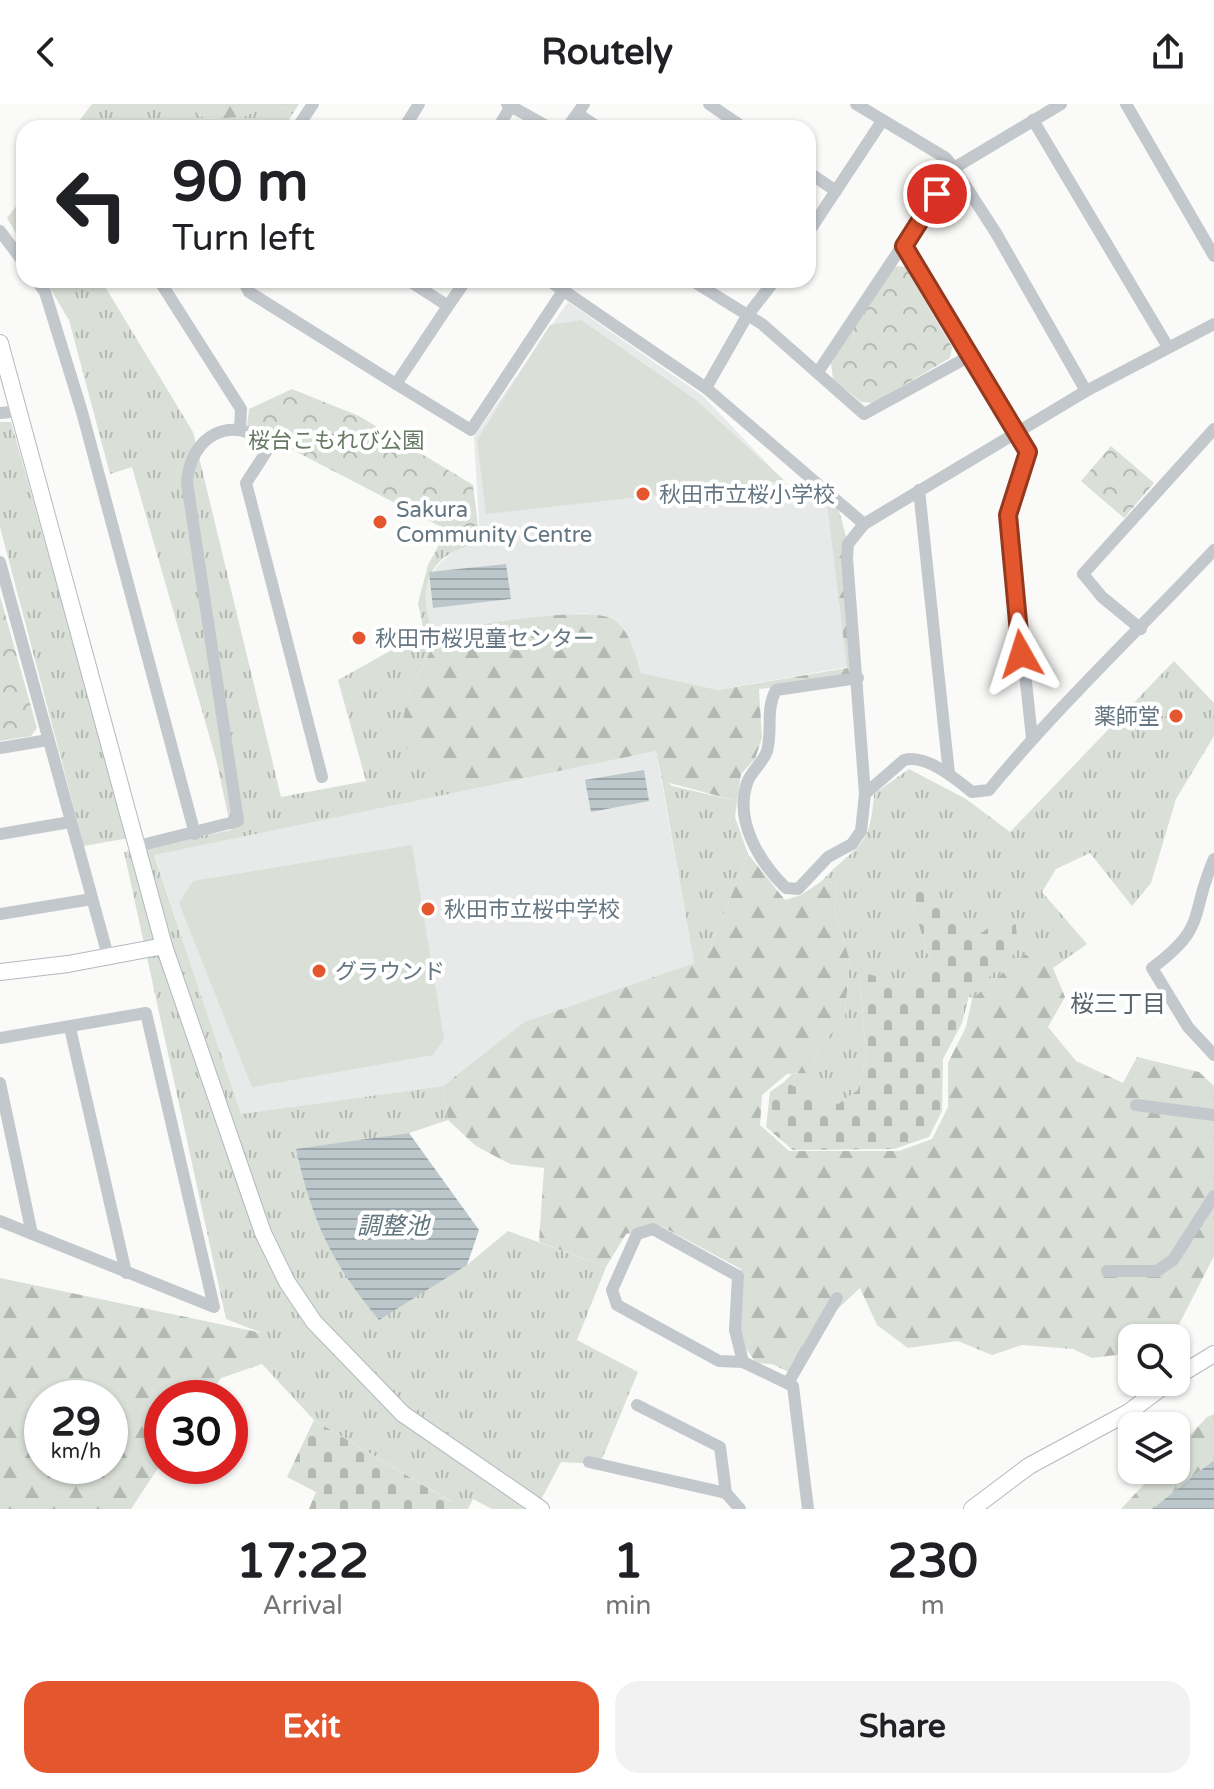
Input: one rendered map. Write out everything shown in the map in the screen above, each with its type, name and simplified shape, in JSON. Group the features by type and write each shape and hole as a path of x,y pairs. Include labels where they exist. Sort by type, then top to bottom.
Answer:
{"street":[{"path":"709,104 732,120"},
{"path":"856,104 946,158 996,233 1086,391"},
{"path":"818,372 954,168 1061,104"},
{"path":"1126,104 1214,256"},
{"path":"509,105 536,120"},
{"path":"1033,120 1168,347"},
{"path":"816,221 882,121"},
{"path":"816,177 836,191"},
{"path":"0,231 16,252"},
{"path":"904,246 1014,434 1028,452 1008,515 1032,738"},
{"path":"42,288 82,412 195,834"},
{"path":"164,288 241,409 240,429"},
{"path":"247,288 471,430 563,291"},
{"path":"420,288 448,306"},
{"path":"396,384 460,288"},
{"path":"559,288 706,388 864,524"},
{"path":"703,288 762,324 864,414 968,357"},
{"path":"706,388 747,316 769,288"},
{"path":"858,678 776,690 770,702 766,753 748,781 744,806 755,846 773,875 786,888 798,889 828,857 852,844 861,831 865,794 858,678 848,544 864,524 919,490 1086,391 1214,324"},
{"path":"0,343 164,946 263,1233 287,1282 314,1322 403,1414 541,1509"},
{"path":"0,413 20,411"},
{"path":"138,846 234,824 239,812 188,470 190,457 206,438 240,429 270,446 246,483 322,777"},
{"path":"1141,629 1102,597 1083,574 1214,429"},
{"path":"919,490 949,774"},
{"path":"865,794 904,760 911,758 949,774 972,792 989,790 1032,738 1141,629 1214,550"},
{"path":"0,562 108,956"},
{"path":"0,748 48,740"},
{"path":"0,834 70,822"},
{"path":"1214,859 1191,932 1181,947 1152,968 1188,1027 1214,1055"},
{"path":"0,914 92,899"},
{"path":"0,972 164,946"},
{"path":"0,1038 146,1013 214,1307 0,1221"},
{"path":"70,1028 126,1273"},
{"path":"0,1083 32,1234"},
{"path":"1136,1105 1214,1115"},
{"path":"1107,1271 1150,1274 1173,1260 1214,1196"},
{"path":"743,1362 735,1330 738,1276 653,1229 637,1234 612,1290 617,1305 719,1361 743,1362 793,1386 808,1509"},
{"path":"788,1383 837,1298"},
{"path":"1190,1369 1214,1354"},
{"path":"972,1509 1029,1466 1129,1412 1150,1396"},
{"path":"637,1405 720,1447 726,1493 740,1509"},
{"path":"589,1462 726,1493"}],"shaded area":[{"name":"秋田市立桜小学校","path":"568,302 703,396 794,492 826,496 847,667 718,690 640,673 628,637 612,619 584,613 441,630 429,622 423,596 427,579 459,547 480,541 474,437"},
{"name":"秋田市立桜中学校","path":"656,751 694,963 524,1022 443,1086 241,1114 154,854"}],"green space":[{"path":"92,104 186,104 205,119 242,117 270,106 295,110 289,120 80,120"},
{"path":"186,104 299,104 295,110 270,106 242,117 205,119"},
{"path":"16,206 16,233 7,218"},
{"path":"894,266 905,267 952,347 950,358 873,403 861,402 833,379 831,363"},
{"path":"50,288 106,288 193,432 281,797 366,781 338,680 424,632 418,603 428,565 447,530 459,545 480,542 441,560 428,580 426,605 429,621 441,630 408,695 416,758 477,788 154,855 241,1114 443,1086 448,1120 409,1133 296,1150 467,1265 508,1231 606,1267 577,1340 638,1372 600,1464 561,1462 536,1509 492,1509 473,1499 468,1509 449,1509 452,1502 314,1420 262,1364 262,1333 226,1319 124,852 231,830 217,763 132,467 110,474 69,320"},
{"path":"581,320 696,400 785,481 486,514 477,440 550,325"},
{"name":"桜台こもれび公園","path":"292,389 359,416 473,485 480,542 459,545 447,530 247,426 249,409"},
{"path":"0,422 11,422 129,838 84,846 0,527"},
{"path":"1111,446 1154,483 1124,518 1081,481"},
{"path":"826,496 837,503 848,544 858,678 759,689 762,738 755,759 741,774 737,801 666,782 661,775 656,751 477,788 416,758 399,740 408,695 441,630 556,615 599,615 612,619 623,629 641,673 718,690 847,668"},
{"path":"0,596 37,728 31,736 0,741"},
{"path":"1174,661 1214,703 1214,736 1176,799 1151,883 1132,906 1090,853 1056,869 1042,892 1087,944 1053,968 1025,954 972,999 969,996 1006,916 975,937 962,916 911,899 930,961 915,989 874,976 860,975 866,1058 858,1090 838,1104 784,1082 792,1074 809,1073 821,1043 844,1021 850,961 834,909 837,883 822,881 865,837 874,794 909,769 966,799 1010,832"},
{"path":"661,775 672,786 737,801 735,817 748,854 708,954 694,963"},
{"name":"グラウンド","path":"412,845 444,1039 433,1055 252,1087 179,903 193,881"},
{"path":"748,854 785,900 801,895 822,881 837,883 834,909 850,961 844,1021 821,1043 809,1073 787,1074 762,1095 760,1125 789,1151 899,1151 932,1139 948,1107 948,1063 966,1027 972,999 1025,954 1053,968 1065,997 1048,1027 1076,1061 1123,1083 1137,1057 1199,1072 1214,1086 1214,1256 1179,1324 1118,1324 1118,1355 1092,1358 1073,1349 1022,1345 992,1355 958,1341 908,1348 877,1325 860,1288 828,1318 795,1375 772,1364 756,1363 740,1340 741,1269 661,1226 626,1234 606,1267 539,1242 544,1168 510,1164 476,1146 448,1120 443,1086 524,1022 694,963 708,954"},
{"path":"918,880 962,916 975,937 1006,916 1016,925 1018,950 969,996 962,1023 943,1059 942,1111 929,1137 894,1149 793,1150 766,1127 770,1092 784,1082 838,1104 858,1090 866,1058 860,974 914,989 930,961 911,899"},
{"path":"0,1278 262,1333 262,1364 220,1380 144,1380 144,1484 147,1484 131,1509 0,1509"},
{"path":"1214,1414 1214,1460 1190,1479 1190,1435"},
{"path":"314,1420 453,1503 449,1509 309,1509 316,1492 287,1477"},
{"path":"1144,1484 1184,1484 1152,1509 1121,1509"}],"water":[{"path":"506,564 511,599 433,608 429,572"},
{"path":"644,770 649,801 591,812 585,780"},
{"name":"調整池","path":"409,1133 479,1230 467,1265 379,1320 348,1280 326,1240 309,1198 296,1149"},
{"path":"1214,1460 1214,1509 1152,1509 1184,1484 1190,1484 1190,1479"}],"place":[{"name":"秋田市立桜小学校","path":"643,494"},
{"name":"Sakura Community Centre","path":"380,522"},
{"name":"秋田市桜児童センター","path":"359,638"},
{"name":"薬師堂","path":"1176,716"},
{"name":"秋田市立桜中学校","path":"428,909"},
{"name":"グラウンド","path":"319,971"}],"district":[{"name":"桜三丁目","path":"1118,1004"}],"route":[{"path":"937,194 904,246 1014,434 1028,452 1008,515 1021,654"}]}
